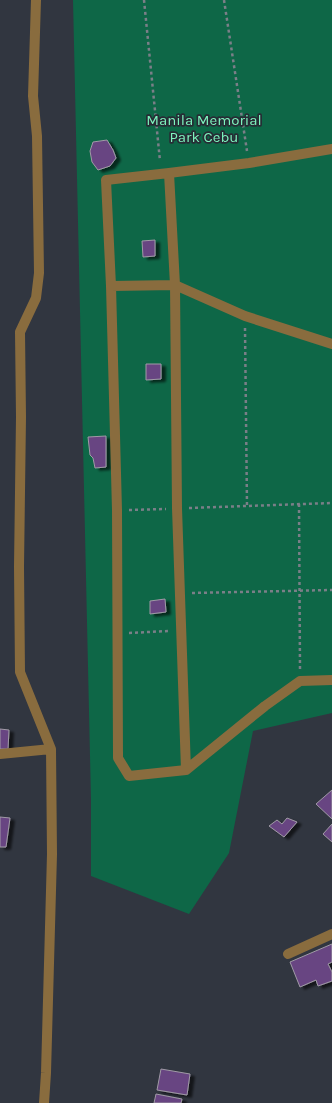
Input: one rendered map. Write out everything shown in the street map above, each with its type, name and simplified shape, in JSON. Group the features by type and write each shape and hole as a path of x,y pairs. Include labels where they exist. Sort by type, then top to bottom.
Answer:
{"street":[{"path":"36,0 33,96 37,136 39,273 36,298 20,332 22,417 19,567 20,672 51,749 52,854 44,1103"},
{"path":"332,149 249,163 106,180 111,286 117,510 118,758 130,776 186,770 265,706 300,681 332,680"},
{"path":"165,174 175,285 178,508 186,770"},
{"path":"111,286 175,285 245,316 332,344"},
{"path":"0,754 51,749"},
{"path":"288,954 332,934"}],"path":[{"path":"144,0 165,174"},
{"path":"224,0 249,163"},
{"path":"245,316 246,506"},
{"path":"117,510 332,503"},
{"path":"299,504 300,681"},
{"path":"180,593 299,592 332,590"},
{"path":"117,634 181,631"}],"green space":[{"name":"Manila Memorial Park Cebu","path":"73,0 332,0 332,713 253,731 229,853 189,914 91,876 91,800"}],"building":[{"path":"107,140 116,158 110,166 98,170 92,162 90,151 93,142"},
{"path":"155,240 155,256 143,257 142,241"},
{"path":"146,364 161,364 161,379 146,380"},
{"path":"106,436 106,467 95,468 93,458 90,455 88,437"},
{"path":"165,599 166,612 150,614 150,601"},
{"path":"0,729 9,730 8,749 0,749"},
{"path":"332,790 332,819 316,804"},
{"path":"0,817 10,818 6,847 0,847"},
{"path":"287,818 297,822 284,837 269,826 277,820 282,824"},
{"path":"332,824 332,842 323,834"},
{"path":"332,944 332,962 328,964 332,972 332,981 318,986 316,980 300,987 290,962"},
{"path":"161,1069 190,1074 187,1095 157,1090"},
{"path":"156,1094 182,1099 181,1103 154,1103"}]}
